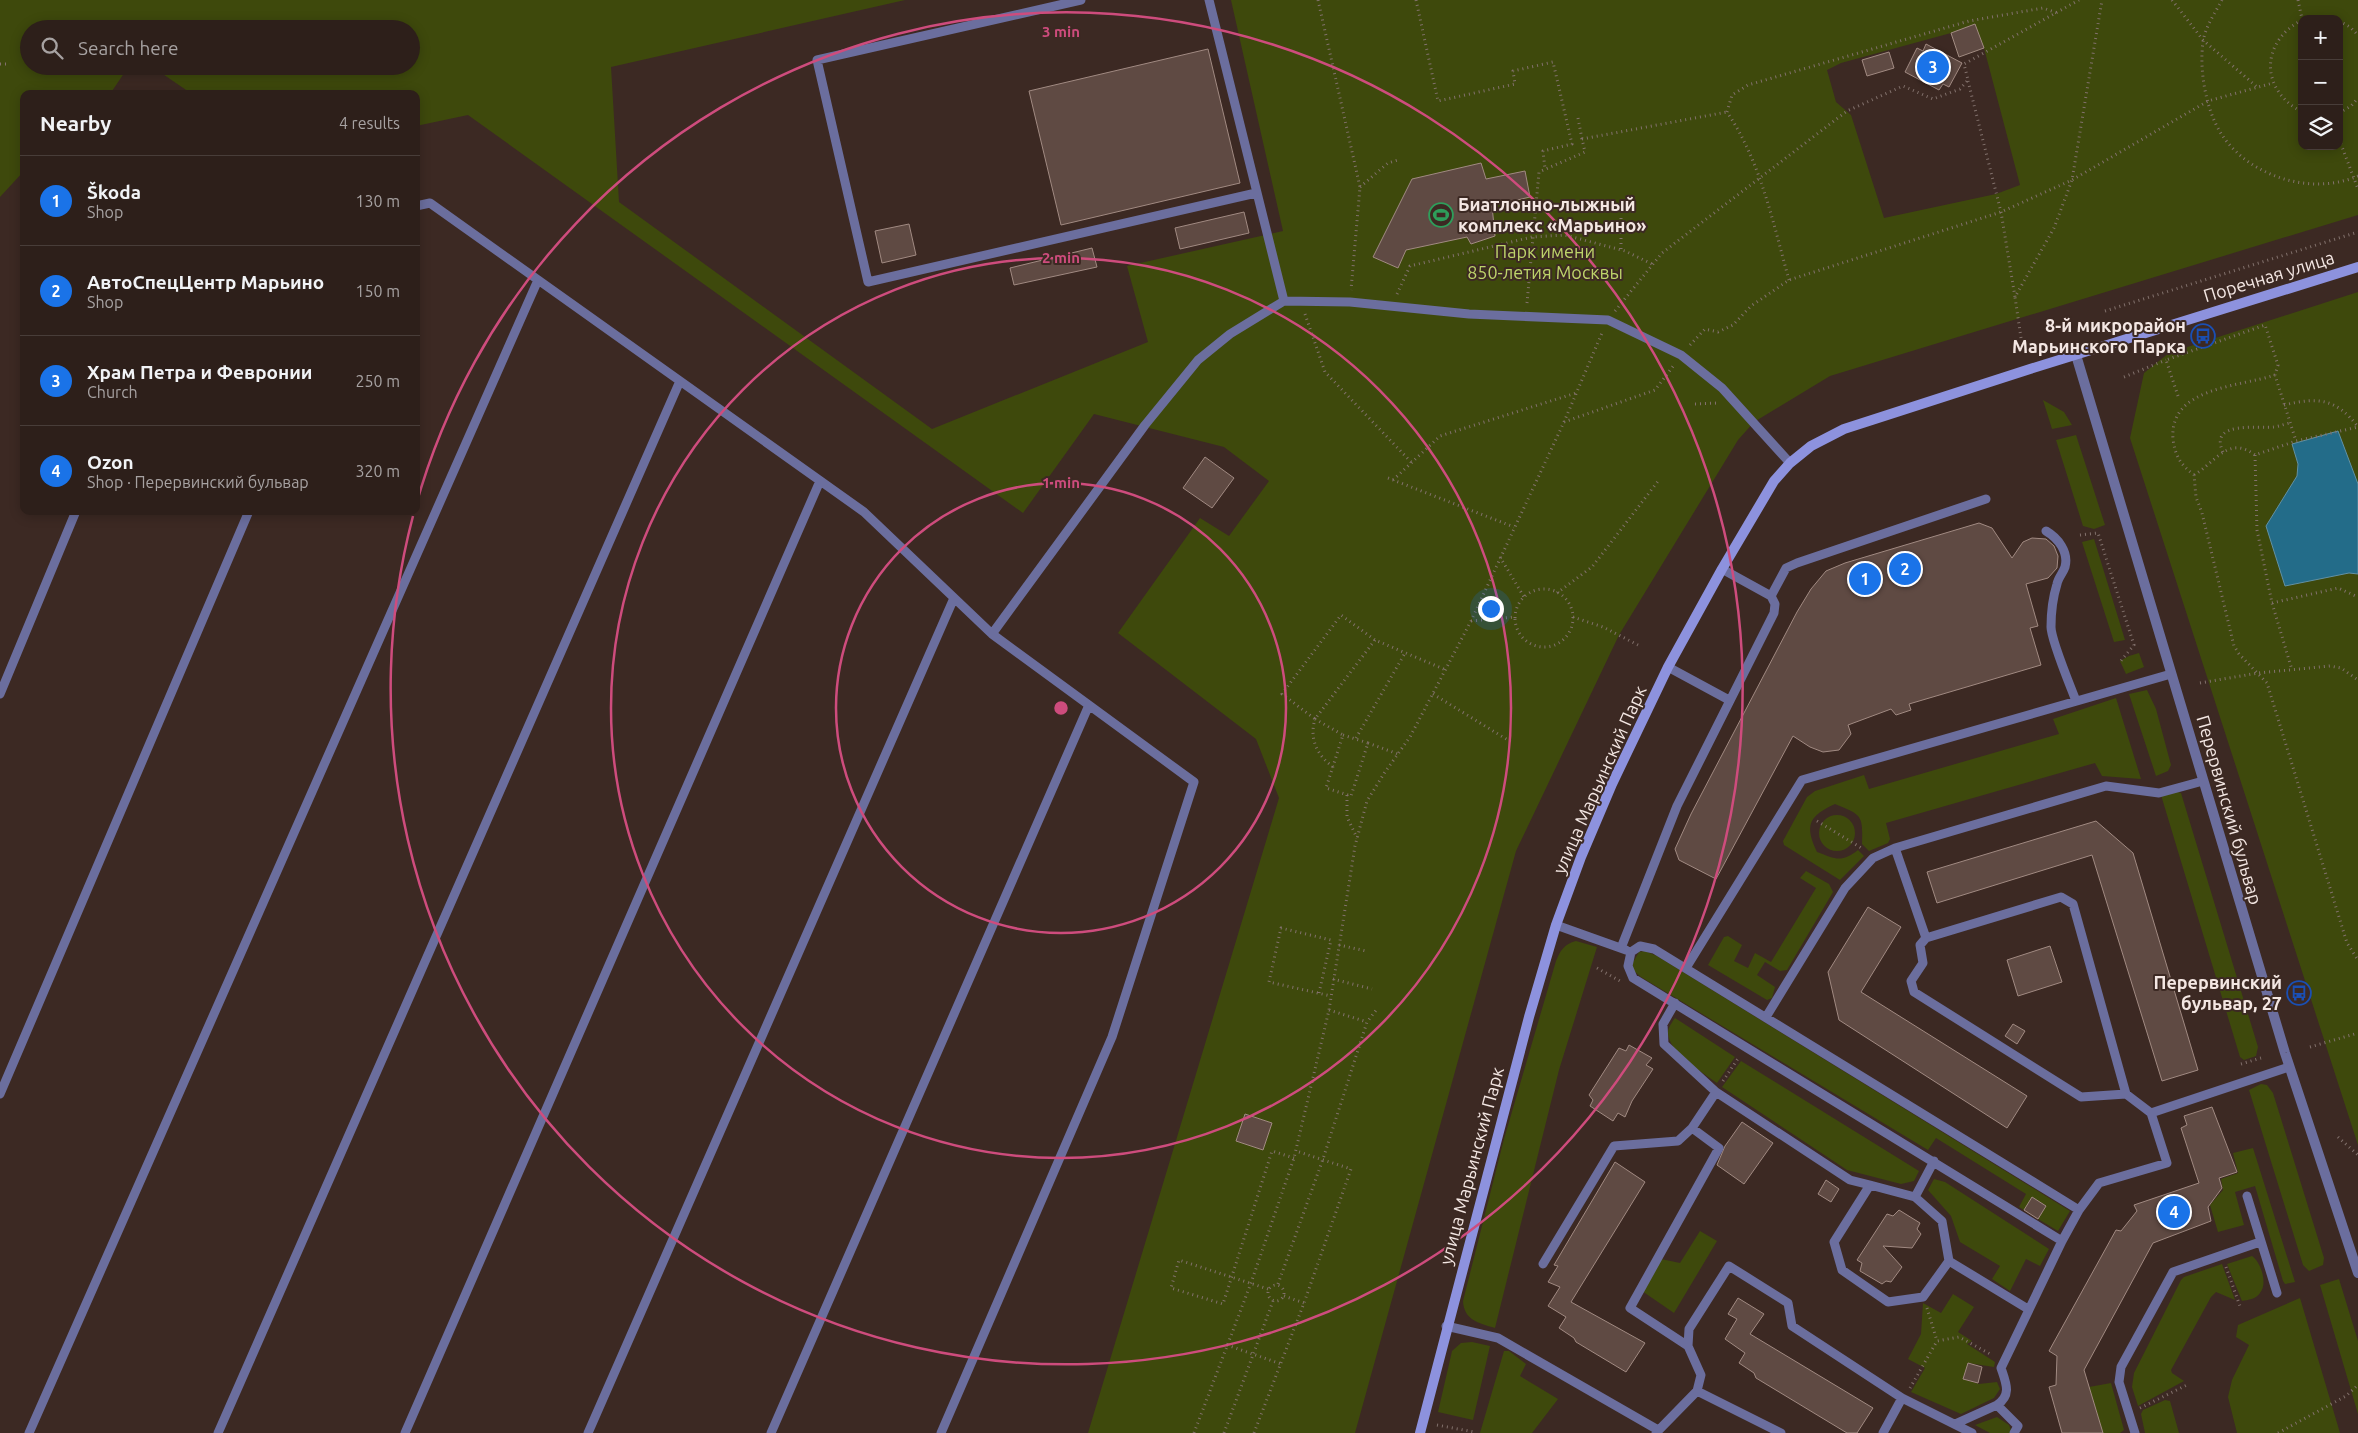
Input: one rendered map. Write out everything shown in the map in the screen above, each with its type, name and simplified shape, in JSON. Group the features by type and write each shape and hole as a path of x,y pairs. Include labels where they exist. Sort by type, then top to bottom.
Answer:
{"main road":[{"name":"Поречная улица","path":"2076,355 2358,267"},
{"name":"улица Марьинский Парк","path":"1420,1433 1446,1326 1529,1017 1556,925 1580,857 1668,667 1755,510 1790,463 1811,446 1844,429 2076,355"}],"street":[{"name":"Перервинский бульвар","path":"2076,355 2289,1067 2358,1273"}],"lane":[{"path":"1081,0 817,60 868,282 1256,193"},
{"path":"1209,0 1284,301"},
{"path":"420,205 430,202 864,512 992,634 1194,782 1112,1037 941,1433"},
{"path":"29,1433 538,280"},
{"path":"992,634 1145,426 1198,360 1230,334 1284,301 1350,302 1469,314 1608,320 1681,355 1722,388 1790,463"},
{"path":"218,1433 680,381"},
{"path":"405,1433 820,481"},
{"path":"1771,596 1786,568 1797,562 1986,499"},
{"path":"0,694 74,515"},
{"path":"0,1094 247,515"},
{"path":"2046,531 2053,535 2059,543 2064,550 2066,558 2065,568 2056,590 2051,629 2076,701"},
{"path":"1621,948 1677,806 1774,613 1775,604 1771,596 1722,569"},
{"path":"588,1433 954,598"},
{"path":"1668,667 1729,700"},
{"path":"1686,968 1802,780 2171,674"},
{"path":"771,1433 1089,706"},
{"path":"1766,1017 1845,888 1873,858 1895,848 2106,786 2159,793 2203,781"},
{"path":"1895,848 1926,938"},
{"path":"1955,1424 2005,1400 2008,1390 2001,1368 2004,1361 2062,1241 2079,1210 2100,1183 2167,1163 2151,1113 2126,1094 2074,904 2062,896 1926,938 1920,945 1923,963 1911,981 1914,992 2081,1097 2126,1094"},
{"path":"1556,925 1631,952"},
{"path":"2062,1241 1633,978 1628,966 1631,952 1640,946 1654,949 2079,1210"},
{"path":"1675,1003 1663,1024 1664,1044 1716,1092 1850,1180 1870,1185 1916,1197 1942,1221 1949,1261 1923,1297 1888,1302 1842,1270 1834,1242 1870,1185"},
{"path":"2151,1113 2289,1067"},
{"path":"1543,1264 1614,1146 1678,1141 1692,1128 1716,1092"},
{"path":"1688,1346 1630,1308 1718,1148 1692,1128"},
{"path":"1916,1197 1934,1161"},
{"path":"2247,1196 2260,1242 2278,1293"},
{"path":"2135,1433 2119,1382 2121,1367 2173,1272 2260,1242"},
{"path":"1949,1261 2028,1309"},
{"path":"1446,1326 1498,1338 1657,1431 1697,1391 1701,1375 1688,1346 1689,1329 1729,1266 1788,1303 1792,1326 1903,1398 1972,1433"},
{"path":"1697,1391 1781,1433"},
{"path":"1883,1433 1903,1398"},
{"path":"1997,1405 2018,1426 2014,1433"}],"path":[{"path":"1318,0 1360,187 1350,302"},
{"path":"1416,0 1438,101 1515,84 1513,71 1553,62 1572,144 1542,151 1545,169"},
{"path":"2021,338 2001,212 1964,64 2058,14 2079,0"},
{"path":"2015,297 2054,228 2072,180 2102,0"},
{"path":"2172,0 2203,40 2257,87"},
{"path":"2222,0 2203,40 2201,64 2208,101 2222,135 2248,161 2280,179 2316,185 2356,177"},
{"path":"2298,0 2301,15"},
{"path":"1789,280 1760,180 1739,131 1727,112 1732,95 1757,82 1968,21 2043,8 2058,14"},
{"path":"2298,22 2281,35 2273,48 2270,64 2273,83 2284,100 2298,109"},
{"path":"2343,23 2358,35"},
{"path":"0,64 6,64"},
{"path":"1194,1433 1251,1283 1296,1151 1329,1010 1357,838 1367,801 1410,737 1471,621 1564,422 1608,320 1662,252 1760,180 1847,110 1903,86 1933,99 1960,90 1968,80"},
{"path":"1564,422 1655,390 1681,355 1705,329 1718,332 1733,325 1751,306 1789,280 2001,212 2072,180 2208,101 2273,83"},
{"path":"2343,110 2351,106 2358,98"},
{"path":"1582,139 1727,112"},
{"path":"1526,316 1532,237 1540,172 1585,152 1578,118"},
{"path":"2343,148 2356,177 2358,189"},
{"path":"1360,187 1388,163 1398,160"},
{"path":"1621,218 1621,249"},
{"path":"2104,311 2358,232"},
{"path":"1392,306 1410,266 1532,237 1565,235 1621,249 1652,264"},
{"path":"1300,301 1326,372 1412,463"},
{"path":"2124,377 2166,360 2266,325 2278,365 2274,375 2296,441"},
{"path":"2166,360 2178,396"},
{"path":"2274,375 2201,394 2178,412 2174,422 2174,447 2177,458 2194,475 2196,497 2202,513 2234,646 2266,683 2347,943 2358,960"},
{"path":"1393,480 1440,436 1576,393"},
{"path":"2254,455 2296,441 2358,428 2346,412 2324,401 2312,400 2284,406"},
{"path":"2223,452 2220,447 2221,438 2229,431 2244,427 2274,427 2290,422"},
{"path":"2194,475 2206,468 2223,452 2236,446 2254,455"},
{"path":"2254,455 2257,530 2272,603 2292,670"},
{"path":"1388,478 1514,527"},
{"path":"1557,593 1592,567 1659,480"},
{"path":"2080,535 2098,533 2134,645 2120,662"},
{"path":"1500,556 1524,597"},
{"path":"2272,603 2338,588 2358,597"},
{"path":"1540,590 1557,593 1570,606 1573,617 1569,632 1564,639 1548,647 1530,644 1517,631 1515,617 1518,604 1524,597 1540,590"},
{"path":"1398,754 1343,735 1315,719 1282,694 1341,615 1375,640 1446,670"},
{"path":"1471,621 1515,617"},
{"path":"1573,617 1603,626 1638,645"},
{"path":"1333,767 1323,759 1317,749 1313,736 1315,719 1375,640"},
{"path":"1356,738 1405,652"},
{"path":"2200,683 2258,673 2330,666 2341,668 2358,680"},
{"path":"1433,694 1511,742"},
{"path":"1343,735 1326,788 1351,796 1368,743"},
{"path":"1348,795 1347,817 1351,829 1357,838"},
{"path":"1817,821 1859,845 1873,858"},
{"path":"1331,996 1269,982 1281,928 1366,951"},
{"path":"1319,993 1331,940"},
{"path":"1334,979 1372,989"},
{"path":"1278,1284 1323,1159 1367,1022 1378,1009"},
{"path":"1329,1010 1367,1022"},
{"path":"2310,1047 2358,1032"},
{"path":"2241,1064 2261,1058"},
{"path":"2338,1137 2358,1155"},
{"path":"1268,1289 1251,1283 1233,1278 1179,1260 1170,1288 1223,1304 1233,1278 1272,1151 1294,1158"},
{"path":"1254,1433 1304,1303 1351,1169 1296,1151"},
{"path":"2221,1255 2241,1309"},
{"path":"1273,1302 1268,1298 1268,1289 1272,1285 1278,1284"},
{"path":"1273,1302 1281,1300 1284,1296 1284,1290 1278,1284"},
{"path":"1284,1296 1304,1303"},
{"path":"1923,1297 1937,1341"},
{"path":"1224,1433 1273,1302"},
{"path":"1903,1398 1937,1341 1959,1337 2004,1361"},
{"path":"1227,1345 1281,1364"},
{"path":"2129,1414 2189,1384"},
{"path":"2278,1433 2346,1396 2358,1385"},
{"path":"1435,1433 1438,1423 1474,1432"}],"green space":[{"name":"Парк имени 850-летия Москвы","path":"0,0 905,0 611,67 619,202 932,429 1148,342 1127,266 1283,231 1231,0 2358,0 2358,215 1830,376 1754,422 1738,440 1619,635 1516,851 1355,1433 1088,1433 1279,798 1256,739 1118,633 1200,518 1229,536 1269,481 1224,447 1094,414 1023,513 468,115 420,125 420,90 186,90 164,75 420,75 420,20 20,20 20,75 123,75 113,90 20,90 20,175 0,197","holes":["1951,33 1959,57 1984,48 2020,185 1996,194 1884,218 1851,115 1836,102 1827,70 1841,63"]},
{"path":"2358,292 2358,1145 2130,438 2144,373 2169,353"},
{"path":"2043,400 2064,412 2072,425 2052,429"},
{"path":"2076,435 2105,525 2094,529 2083,526 2056,440"},
{"path":"2094,539 2125,640 2114,642 2082,542"},
{"path":"2139,653 2144,667 2126,674 2120,661"},
{"path":"2147,690 2156,709 2171,765 2168,771 2156,776 2129,694"},
{"path":"2116,698 2141,779 2102,776 2095,763 1886,823 1890,839 1888,843 1869,851 1862,844 1862,827 1859,817 1835,804 1814,817 1810,828 1817,852 1843,858 1858,850 1864,856 1840,880 1784,845 1783,841 1807,797 1815,791 1864,775 1869,789 2059,734 2053,719"},
{"path":"2171,790 2181,793 2258,1047 2256,1056 2244,1060 2240,1057 2161,795"},
{"path":"1837,815 1844,816 1850,820 1854,826 1854,840 1850,846 1844,850 1837,851 1830,850 1824,846 1820,840 1819,833 1820,826 1824,820 1830,816"},
{"path":"1806,871 1829,884 1833,892 1787,970 1780,971 1765,962 1757,975 1775,987 1772,998 1767,1000 1708,965 1724,937 1728,936 1742,945 1734,961 1748,968 1755,953 1771,962 1816,888 1800,878"},
{"path":"1576,941 1597,947 1559,1070 1495,1328 1469,1317 1463,1301 1504,1139 1556,961 1563,948"},
{"path":"1645,951 1657,956 2070,1211 2058,1231 2038,1219 2046,1206 2033,1198 2024,1210 2019,1207 2026,1194 1936,1138 1928,1150 1641,977 1634,971 1632,964 1639,952"},
{"path":"1675,1018 1735,1057 1717,1083 1687,1061 1673,1047 1668,1032"},
{"path":"1741,1061 1919,1171 1914,1181 1901,1184 1847,1170 1722,1087"},
{"path":"2261,1084 2267,1085 2273,1093 2324,1258 2323,1265 2309,1271 2303,1265 2249,1090"},
{"path":"2253,1148 2295,1282 2285,1284 2283,1281 2255,1186 2235,1192 2244,1225 2218,1232 2210,1205 2223,1190 2221,1179 2238,1173 2233,1153"},
{"path":"1934,1179 1945,1182 2049,1249 2040,1266 2026,1259 2010,1291 1992,1279 2000,1266 1960,1242 1951,1216 1928,1190"},
{"path":"1700,1231 1717,1241 1674,1313 1642,1291 1661,1259 1680,1263"},
{"path":"2252,1256 2261,1268 2262,1289 2256,1297 2242,1301 2227,1264"},
{"path":"2222,1264 2235,1300 2216,1292 2211,1297 2171,1370 2172,1373 2184,1381 2138,1406 2132,1387 2134,1373 2181,1280 2184,1277"},
{"path":"2339,1279 2358,1341 2358,1414 2320,1285"},
{"path":"1953,1294 1974,1307 1958,1332 1972,1341 1967,1344 1995,1362 1994,1367 1968,1363 1963,1379 1979,1384 1997,1382 2000,1389 1994,1398 1961,1414 1911,1392 1925,1368 1908,1359 1921,1334 1923,1303 1941,1313"},
{"path":"2300,1298 2340,1433 2237,1433 2228,1397 2232,1380 2249,1345 2236,1337 2238,1325"},
{"path":"1472,1342 1490,1346 1473,1420 1438,1412 1452,1351 1461,1343"},
{"path":"1504,1351 1509,1351 1526,1364 1520,1376 1558,1399 1532,1433 1480,1433"},
{"path":"2111,1383 2124,1430 2120,1433 2103,1433 2089,1387"},
{"path":"2165,1400 2170,1401 2179,1433 2145,1433 2141,1414 2143,1410"},
{"path":"1997,1417 2009,1425 2010,1433 1990,1433 1975,1425"}],"water":[{"path":"2338,431 2358,484 2358,574 2349,573 2285,586 2266,526 2297,476 2298,464 2292,444"}],"building":[{"path":"1975,24 1984,48 1959,57 1951,33"},
{"path":"1926,44 1962,63 1949,87 1943,84 1939,90 1905,72 1917,48 1923,51"},
{"path":"1208,49 1240,183 1061,225 1029,91"},
{"path":"1889,52 1894,68 1867,76 1862,60"},
{"path":"1481,163 1486,179 1525,171 1530,197 1492,206 1495,236 1471,244 1467,237 1406,250 1398,268 1373,257 1412,179"},
{"path":"1244,212 1249,233 1180,249 1175,228"},
{"path":"909,224 916,255 882,263 875,231"},
{"path":"1092,248 1097,267 1014,285 1010,268"},
{"path":"1205,457 1234,478 1212,508 1183,488"},
{"path":"1979,523 1992,528 2012,558 2023,542 2032,538 2046,539 2054,546 2058,556 2057,568 2048,578 2026,584 2038,626 2030,628 2041,665 1909,704 1911,710 1896,715 1891,709 1848,725 1851,734 1839,750 1823,752 1810,747 1793,736 1716,879 1679,860 1675,849 1691,814 1797,612 1811,589 1826,571 1845,563"},
{"path":"2096,821 2133,853 2198,1070 2162,1081 2092,855 1937,903 1927,872"},
{"path":"1868,907 1901,927 1861,992 2027,1096 2007,1128 1839,1020 1828,972"},
{"path":"2050,946 2062,982 2018,996 2007,960"},
{"path":"2013,1024 2025,1031 2017,1044 2005,1036"},
{"path":"1629,1045 1652,1058 1646,1065 1653,1069 1632,1101 1625,1117 1618,1113 1613,1121 1590,1106 1593,1100 1589,1095 1619,1048 1626,1051"},
{"path":"2212,1107 2237,1172 2219,1178 2222,1188 2208,1207 2211,1221 2153,1243 2084,1370 2103,1433 2062,1433 2049,1387 2056,1385 2057,1356 2049,1351 2116,1230 2121,1231 2137,1211 2134,1205 2199,1183 2181,1128 2187,1125 2184,1116"},
{"path":"1245,1114 1272,1123 1263,1150 1236,1141"},
{"path":"1742,1122 1773,1143 1744,1184 1717,1165 1725,1146"},
{"path":"1615,1162 1645,1182 1571,1302 1645,1343 1626,1372 1576,1342 1574,1338 1559,1328 1566,1317 1548,1306 1560,1287 1548,1282 1558,1266 1554,1265"},
{"path":"1826,1180 1839,1189 1831,1202 1818,1194"},
{"path":"2032,1197 2046,1206 2038,1219 2024,1210"},
{"path":"1899,1210 1920,1223 1917,1229 1921,1234 1912,1248 1883,1246 1902,1267 1891,1282 1886,1281 1882,1284 1860,1271 1862,1263 1857,1260 1887,1214 1893,1216"},
{"path":"1738,1298 1764,1314 1750,1334 1873,1408 1857,1433 1847,1433 1756,1378 1754,1373 1739,1363 1745,1353 1725,1339 1737,1319 1728,1314"},
{"path":"1968,1363 1982,1367 1978,1383 1963,1379"}],"place":[{"name":"Храм Петра и Февронии","path":"1933,67"},
{"name":"Биатлонно-лыжный комплекс «Марьино»","path":"1441,215"},
{"name":"8-й микрорайон Марьинского Парка","path":"2203,336"},
{"name":"АвтоСпецЦентр Марьино","path":"1905,569"},
{"name":"Škoda","path":"1865,579"},
{"name":"Перервинский бульвар, 27","path":"2299,993"},
{"name":"Ozon","path":"2174,1212"}]}
